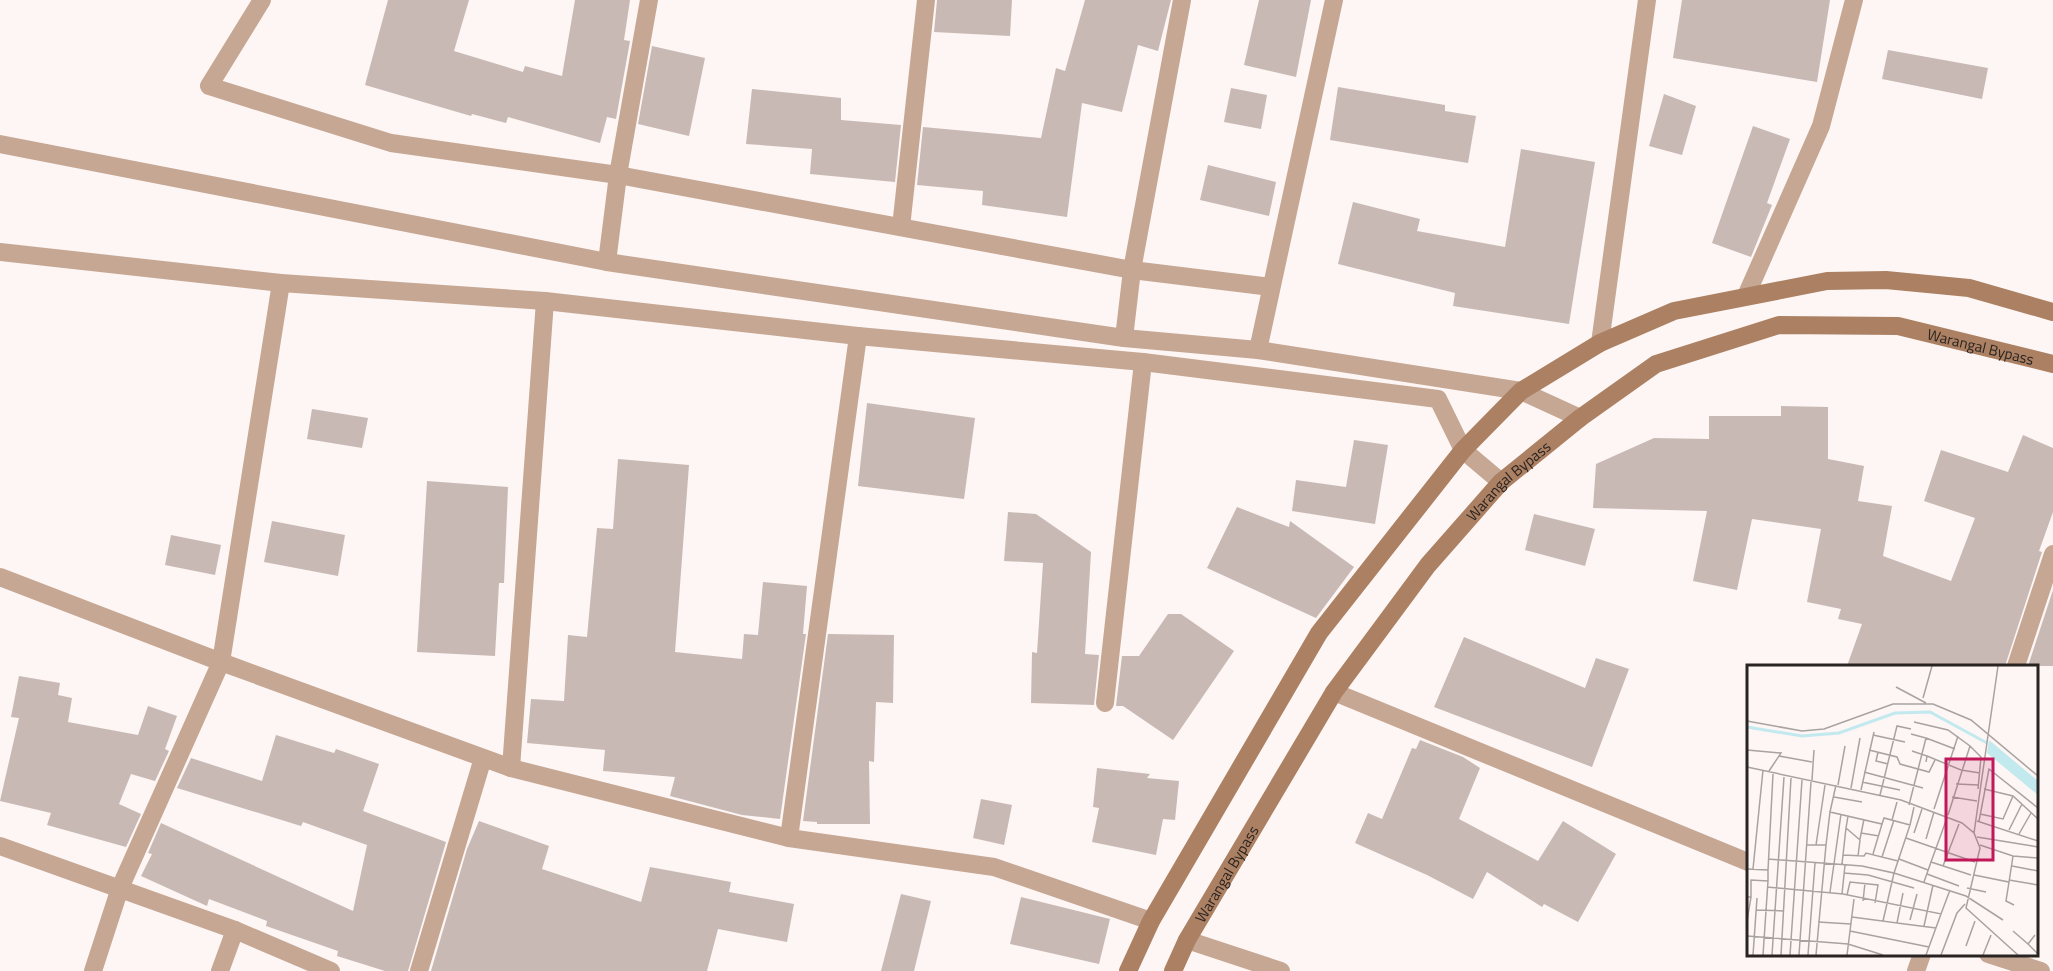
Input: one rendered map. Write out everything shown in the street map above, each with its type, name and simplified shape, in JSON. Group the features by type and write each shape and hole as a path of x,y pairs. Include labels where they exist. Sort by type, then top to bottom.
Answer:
{"main road":[{"path":"1128,971 1151,921 1319,633 1463,450 1521,391 1600,343 1674,311 1827,281 1886,280 1969,288 2053,312"},
{"name":"Warangal Bypass","path":"1173,971 1187,940 1334,692 1428,564 1501,482 1580,418 1656,364 1779,325 1898,326 2053,364"}],"street":[{"path":"262,0 209,86 391,143 618,175 1132,270 1271,287"},
{"path":"607,262 618,175 649,0"},
{"path":"901,227 926,0"},
{"path":"1124,339 1132,270 1182,0"},
{"path":"1258,350 1334,0"},
{"path":"1600,343 1647,0"},
{"path":"1746,296 1821,126 1854,0"},
{"path":"0,144 607,262 1124,339 1258,350 1521,391 1580,418"},
{"path":"0,252 281,283 545,301 858,336 1143,362 1438,399 1463,450 1501,482"},
{"path":"93,971 120,888 221,662 281,283"},
{"path":"511,768 545,301"},
{"path":"789,838 858,336"},
{"path":"1105,703 1143,362"},
{"path":"2016,665 2053,554"},
{"path":"0,577 221,662 511,768 789,838 994,867 1151,921"},
{"path":"1334,692 1747,861"},
{"path":"419,971 483,758"},
{"path":"0,846 235,930 331,971"},
{"path":"220,971 235,930"},
{"path":"1187,940 1281,971"},
{"path":"1916,971 1921,956"},
{"path":"1995,956 2041,971"}],"building":[{"path":"388,0 469,0 454,51 523,72 525,66 562,76 575,0 630,0 624,40 630,41 616,119 607,117 600,143 508,117 506,123 472,114 471,116 365,85"},
{"path":"937,0 1012,0 1010,36 934,32"},
{"path":"1085,0 1171,0 1158,51 1138,45 1122,112 1082,103 1067,217 982,205 983,191 917,185 923,127 1041,138 1056,68 1065,71"},
{"path":"1259,0 1311,0 1296,77 1244,65"},
{"path":"1682,0 1830,0 1817,82 1673,58"},
{"path":"652,46 705,58 689,136 638,124"},
{"path":"1888,50 1988,68 1982,99 1882,79"},
{"path":"1338,87 1445,105 1445,111 1476,116 1468,163 1330,140"},
{"path":"1231,88 1267,95 1261,129 1224,122"},
{"path":"752,89 841,98 841,120 901,125 895,182 810,174 812,149 746,144"},
{"path":"1664,94 1696,106 1682,155 1649,146"},
{"path":"1753,126 1790,139 1767,203 1772,205 1751,257 1712,243"},
{"path":"1521,149 1595,162 1569,324 1453,306 1455,293 1338,264 1353,202 1420,219 1417,231 1505,247"},
{"path":"1208,165 1276,182 1269,216 1200,200"},
{"path":"867,403 975,418 964,499 858,486"},
{"path":"1781,406 1828,407 1828,459 1864,466 1858,501 1892,506 1883,556 1951,581 1975,518 1924,501 1941,450 2008,472 2023,435 2053,448 2053,512 2005,665 1847,665 1862,624 1838,619 1841,609 1807,602 1821,529 1752,519 1737,590 1693,581 1707,511 1593,508 1596,464 1654,438 1709,439 1709,416 1781,416"},
{"path":"312,409 368,418 362,448 307,439"},
{"path":"1354,440 1388,445 1375,524 1292,511 1296,480 1346,487"},
{"path":"618,459 689,465 675,652 742,659 744,634 758,635 763,582 807,586 803,634 806,634 780,819 742,815 670,796 675,777 603,771 605,750 527,743 531,699 564,701 568,635 587,637 597,528 613,529"},
{"path":"427,481 508,487 504,583 499,583 495,656 417,652"},
{"path":"1237,507 1289,527 1290,521 1354,567 1316,618 1207,568"},
{"path":"1008,512 1036,514 1091,552 1085,654 1099,655 1094,705 1031,703 1032,652 1037,653 1043,563 1004,561"},
{"path":"1534,514 1595,529 1585,566 1525,550"},
{"path":"272,521 345,535 338,576 264,562"},
{"path":"171,535 221,545 215,575 165,565"},
{"path":"2053,590 2053,666 2028,665"},
{"path":"1168,614 1181,614 1234,651 1173,740 1123,706 1116,706 1122,656 1139,656"},
{"path":"828,634 894,635 893,703 876,702 874,762 869,761 870,824 817,824 817,822 803,821"},
{"path":"1464,637 1585,688 1596,658 1629,669 1592,767 1434,707"},
{"path":"19,676 60,683 58,695 72,698 68,722 138,735 148,706 177,716 165,749 169,751 155,781 131,774 119,804 141,814 126,847 47,825 51,813 0,801 19,718 11,717"},
{"path":"276,735 334,753 336,749 379,764 363,811 446,842 408,971 385,971 337,956 338,951 266,926 267,921 209,899 207,906 141,876 152,854 148,853 161,823 353,911 367,845 303,822 301,826 177,788 191,758 262,781"},
{"path":"1420,740 1463,757 1480,768 1459,819 1538,861 1563,821 1616,854 1578,922 1544,904 1542,907 1487,872 1473,899 1427,875 1355,843 1368,813 1382,819 1412,748 1416,749"},
{"path":"1097,768 1150,774 1147,778 1179,781 1175,820 1163,819 1156,855 1092,842 1099,808 1093,807"},
{"path":"981,799 1012,805 1004,845 973,838"},
{"path":"479,821 549,846 542,869 641,902 650,867 731,882 729,892 794,904 787,942 718,929 707,971 431,971 467,849"},
{"path":"901,894 931,901 914,971 881,971"},
{"path":"1021,897 1110,919 1099,964 1010,944"}]}
